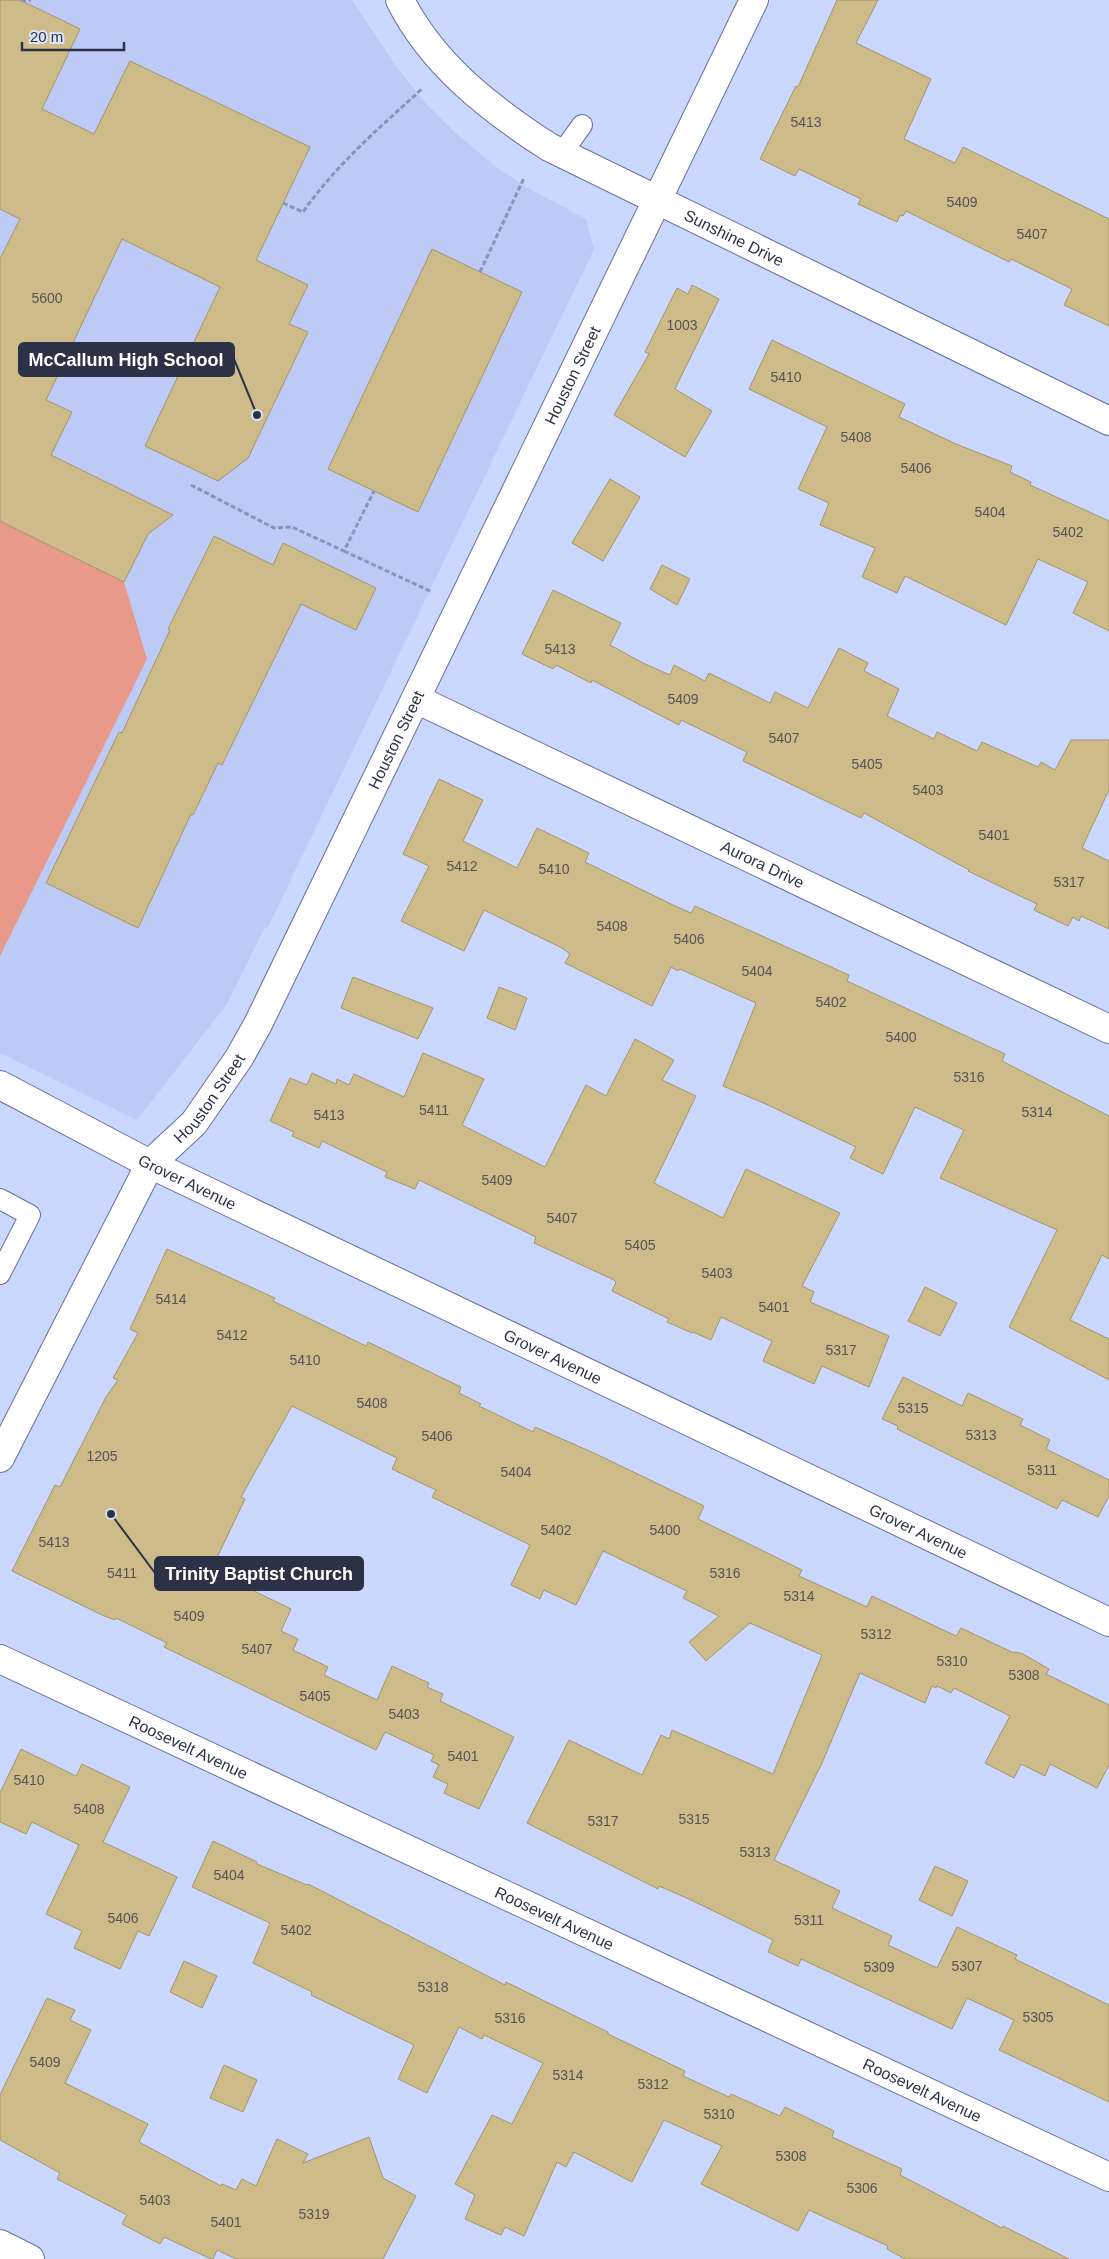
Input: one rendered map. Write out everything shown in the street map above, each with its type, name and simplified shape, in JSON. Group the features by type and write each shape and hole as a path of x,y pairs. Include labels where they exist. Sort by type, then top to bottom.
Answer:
{"street":[{"name":"Sunshine Drive","path":"400,0 425,40 445,65 522,130 562,153 1109,421"},
{"name":"Houston Street","path":"0,1458 150,1164 194,1123 239,1058 258,1024 754,0"},
{"name":"Aurora Drive","path":"416,699 1109,1030"},
{"name":"Grover Avenue","path":"0,1085 150,1164 1109,1622"},
{"name":"Roosevelt Avenue","path":"0,1659 1109,2177"},
{"path":"0,2244 30,2259"}],"lane":[{"path":"562,153 582,125"},
{"path":"0,1199 30,1214 0,1274"}],"path":[{"path":"21,1 32,0"},
{"path":"283,203 303,212 315,194 345,162 422,89"},
{"path":"480,272 524,178"},
{"path":"191,486 274,528 292,527 435,593"},
{"path":"344,551 374,491"}],"shaded area":[{"path":"0,0 352,0 395,65 427,105 458,135 495,166 526,187 586,219 594,249 268,927 264,929 227,1004 137,1120 0,1053"},
{"path":"0,521 124,582 147,659 0,956"}],"building":[{"path":"0,0 20,0 80,29 42,109 94,134 130,61 310,147 256,260 308,285 289,324 308,332 248,458 218,481 145,446 220,287 122,239 46,400 72,412 51,455 173,515 148,534 124,582 0,521 0,259 20,219 0,209"},
{"path":"837,0 878,0 856,43 931,79 904,139 955,163 963,147 1109,219 1109,326 1064,305 1072,289 1011,259 1009,262 906,211 903,216 900,215 897,222 858,204 861,199 799,169 795,176 760,159 796,86 798,87"},
{"path":"432,249 522,292 418,512 328,469"},
{"path":"692,285 719,299 675,389 712,411 685,457 614,415 649,354 645,352 677,288 688,294"},
{"path":"772,340 905,404 899,417 956,444 1012,466 1010,472 1031,482 1030,485 1109,521 1109,631 1073,613 1088,582 1038,559 1006,625 905,576 897,593 862,577 875,548 820,525 829,503 798,489 827,427 749,389"},
{"path":"610,479 640,497 603,561 572,543"},
{"path":"214,536 273,565 283,543 376,588 356,630 301,604 222,765 218,763 193,815 191,814 138,928 46,883 119,732 122,733 170,630 168,629"},
{"path":"662,565 690,579 677,605 650,589"},
{"path":"553,590 621,623 610,645 643,663 670,675 674,665 705,681 709,673 770,703 775,692 808,708 839,648 868,663 864,671 899,689 887,716 934,739 937,732 977,751 982,742 1038,767 1041,762 1055,770 1071,740 1109,740 1109,790 1082,848 1109,861 1109,929 1081,916 1079,921 1073,917 1068,926 1034,910 1037,904 968,871 864,813 861,818 743,761 747,752 681,720 679,725 592,680 591,683 556,665 553,669 522,654"},
{"path":"439,779 483,800 463,841 517,868 537,828 589,853 585,862 673,905 691,913 695,906 849,975 847,981 1005,1054 1002,1061 1109,1116 1109,1259 1102,1255 1070,1320 1109,1339 1109,1380 1009,1327 1057,1230 940,1178 964,1130 915,1107 883,1174 850,1158 856,1147 766,1104 723,1086 756,1003 680,969 678,971 671,967 652,1006 565,963 570,954 562,948 484,910 464,951 401,921 429,866 403,854"},
{"path":"353,977 433,1008 418,1039 341,1008"},
{"path":"499,987 527,998 515,1030 487,1018"},
{"path":"635,1039 674,1060 662,1080 696,1096 654,1183 723,1218 746,1169 840,1213 802,1286 814,1292 810,1302 889,1336 869,1387 822,1366 814,1384 763,1361 772,1341 721,1317 711,1340 667,1322 669,1319 612,1291 616,1282 614,1280 534,1243 536,1237 419,1180 415,1189 385,1177 387,1172 322,1141 319,1148 292,1136 294,1132 270,1121 290,1078 307,1085 312,1073 336,1084 337,1079 349,1085 354,1074 404,1097 423,1053 484,1079 462,1125 545,1167 586,1085 606,1096"},
{"path":"167,1249 275,1298 273,1301 366,1346 368,1342 461,1387 459,1393 481,1404 479,1406 533,1432 535,1427 704,1506 698,1519 802,1570 799,1576 867,1607 872,1596 956,1636 961,1628 1014,1653 1023,1654 1049,1669 1046,1674 1109,1705 1109,1765 1097,1788 1050,1764 1045,1776 1021,1764 1014,1778 985,1763 1010,1716 954,1688 951,1693 937,1686 936,1688 932,1686 925,1703 860,1673 822,1763 774,1860 840,1891 832,1908 892,1936 888,1945 937,1968 957,1927 1017,1955 1015,1959 1109,2005 1109,2102 999,2050 1014,2020 967,1998 952,2029 801,1959 798,1966 768,1952 773,1940 689,1899 659,1886 658,1889 527,1823 569,1740 642,1775 661,1735 669,1739 672,1730 773,1774 822,1655 750,1623 706,1661 689,1642 719,1616 683,1598 687,1591 603,1551 576,1605 544,1590 540,1599 511,1585 530,1545 432,1497 436,1490 392,1469 397,1458 292,1406 241,1497 245,1499 211,1570 291,1609 281,1631 298,1639 293,1650 328,1667 324,1675 377,1700 392,1666 429,1683 427,1687 443,1694 440,1701 514,1737 479,1809 444,1793 448,1784 433,1777 439,1765 431,1761 434,1755 385,1732 376,1750 164,1647 167,1643 116,1618 115,1620 102,1615 12,1571 55,1485 60,1487 106,1397 118,1380 113,1378 138,1333 130,1329"},
{"path":"925,1287 957,1303 940,1336 908,1321"},
{"path":"903,1377 962,1406 968,1393 1023,1419 1020,1425 1050,1440 1046,1449 1109,1480 1109,1496 1098,1517 1062,1500 1057,1509 897,1429 898,1426 882,1419"},
{"path":"21,1749 76,1776 82,1764 130,1787 103,1842 177,1877 149,1936 138,1931 120,1969 74,1948 82,1931 46,1914 79,1845 32,1822 26,1834 0,1822 0,1793"},
{"path":"213,1841 257,1862 257,1864 308,1884 505,1985 506,1982 608,2032 608,2034 685,2071 683,2076 729,2097 731,2094 780,2116 785,2107 834,2131 832,2137 902,2169 900,2175 1002,2228 1003,2226 1069,2259 905,2259 887,2249 888,2246 809,2210 798,2231 701,2184 722,2146 664,2120 632,2182 574,2152 566,2167 557,2162 524,2236 505,2227 501,2235 465,2219 475,2195 455,2184 492,2115 512,2124 543,2063 484,2035 482,2039 459,2027 427,2093 398,2079 414,2045 311,1995 312,1992 253,1963 270,1923 192,1887"},
{"path":"935,1866 968,1881 952,1916 919,1900"},
{"path":"184,1961 217,1976 202,2008 170,1992"},
{"path":"47,1998 75,2010 70,2020 91,2030 65,2083 148,2124 139,2142 221,2186 222,2184 236,2190 242,2179 256,2186 277,2139 308,2154 303,2163 369,2137 383,2178 416,2196 383,2259 236,2259 217,2250 213,2259 211,2259 164,2237 160,2244 122,2224 127,2215 57,2179 60,2173 0,2140 0,2095"},
{"path":"224,2065 257,2080 243,2112 210,2098"}],"place":[{"name":"McCallum High School","path":"257,415"},
{"name":"Trinity Baptist Church","path":"111,1514"}]}
